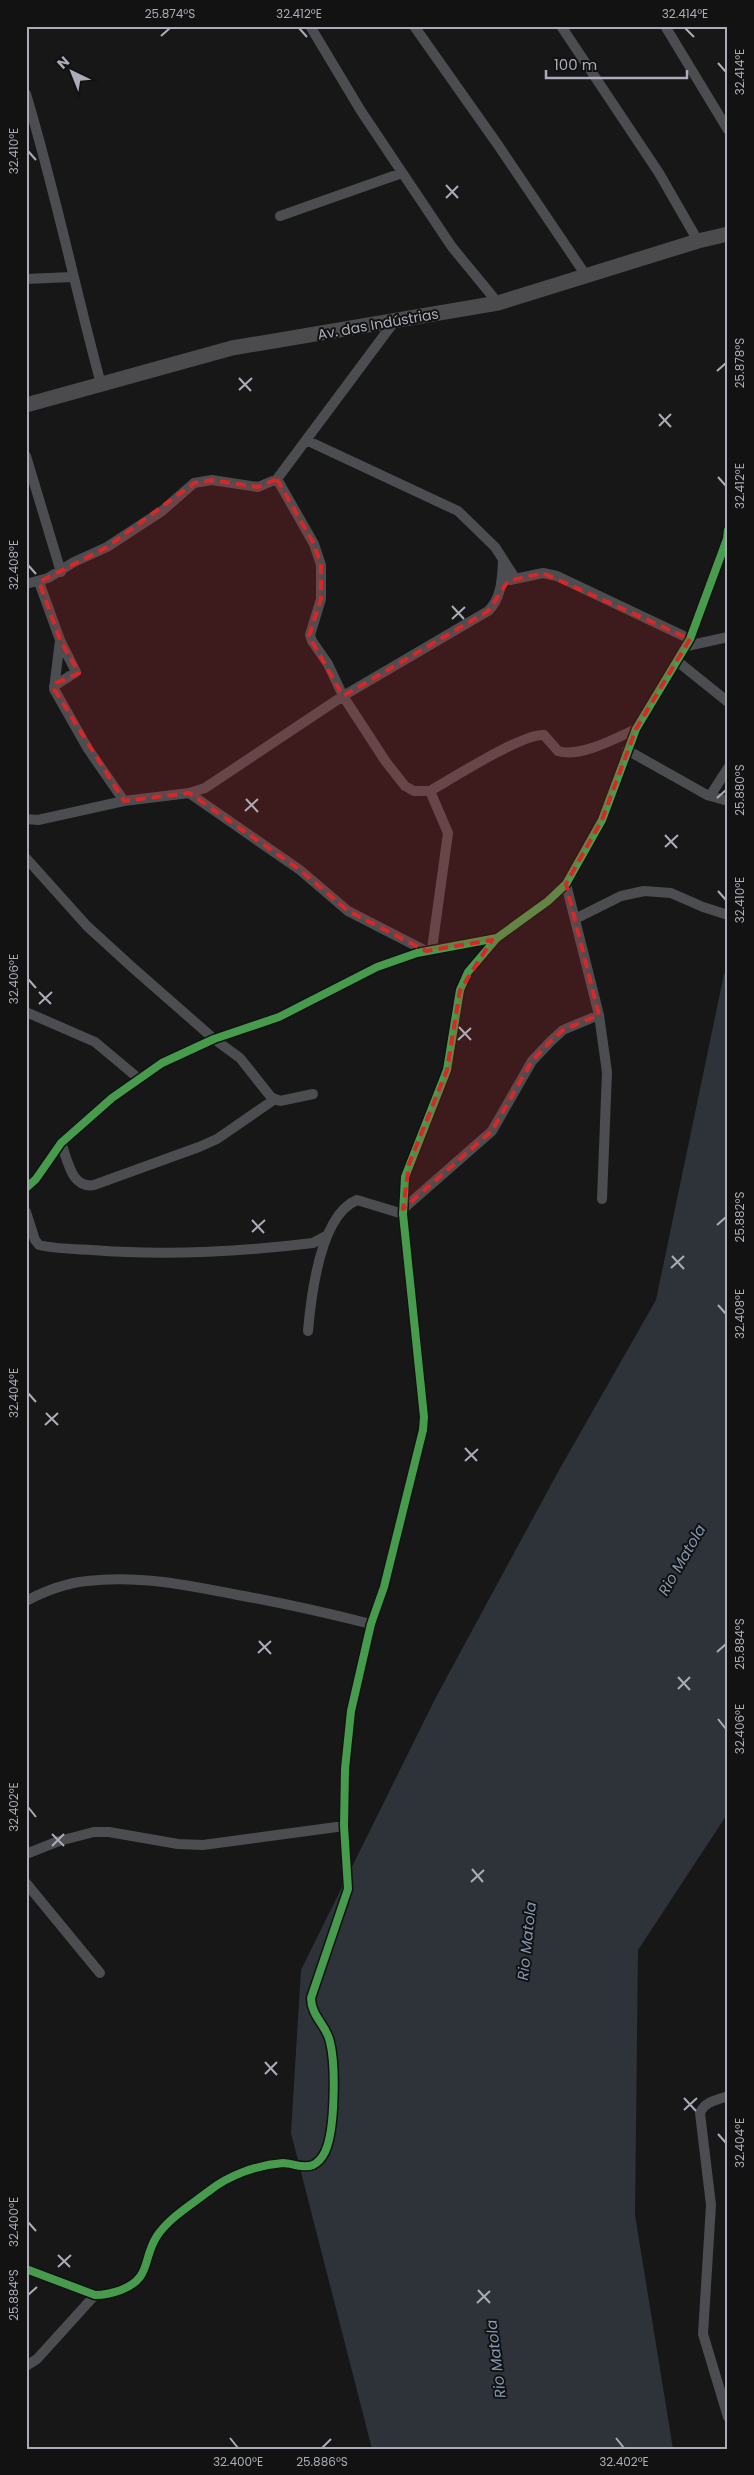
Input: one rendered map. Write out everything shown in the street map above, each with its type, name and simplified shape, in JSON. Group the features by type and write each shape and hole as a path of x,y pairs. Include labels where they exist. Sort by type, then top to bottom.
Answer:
{"street":[{"path":"310,26 361,111 402,174 452,247 498,303"},
{"path":"414,26 498,144 587,277"},
{"path":"561,26 659,173 698,241"},
{"path":"665,26 728,130"},
{"path":"26,94 52,181 72,277 101,384"},
{"path":"280,216 402,174"},
{"name":"Av. das Indústrias","path":"26,405 232,348 498,303 587,277 698,241 728,234"},
{"path":"26,279 72,277"},
{"path":"26,584 38,582 60,572 74,562 107,547 162,511 194,483 212,480 258,487 277,479 394,322"},
{"path":"306,440 414,489 434,501 452,507 484,535 515,578"},
{"path":"26,456 60,572"},
{"path":"277,479 314,544 322,565 321,599 310,638 328,664 342,696 386,762 405,786 414,790 430,791 496,753 533,736 544,735 558,751 567,752 590,748 636,729"},
{"path":"26,2269 95,2295 118,2291 138,2281 158,2234 215,2186 251,2170 284,2163 307,2166 321,2160 331,2136 333,2069 330,2042 311,2006 311,1998 348,1889 344,1826 351,1711 371,1624 384,1587 423,1430 424,1417 403,1211 405,1177 447,1070 460,990 468,972 497,938 548,901 566,884 602,820 636,729 688,642 727,539 728,530"},
{"path":"26,819 38,820 124,801 189,793 205,788 342,696 488,610 495,602 501,586 503,561"},
{"path":"501,586 515,578 544,573 557,576 688,642 728,637"},
{"path":"38,582 60,640 76,672 54,686"},
{"path":"60,640 54,686 59,700 88,749 124,801"},
{"path":"677,661 728,702"},
{"path":"627,750 710,796 728,801"},
{"path":"710,796 728,768"},
{"path":"429,950 448,833 430,791"},
{"path":"189,793 300,870 348,911 429,950"},
{"path":"26,858 87,926 214,1039 240,1058 275,1100"},
{"path":"566,884 599,1015 608,1081 604,1124 605,1159 602,1200"},
{"path":"575,918 621,896 644,891 671,892 703,908 728,915"},
{"path":"26,1188 36,1179 61,1143 112,1098 162,1063 214,1039 279,1017 378,968 429,950 497,938"},
{"path":"26,1012 95,1042 138,1078"},
{"path":"403,1211 492,1131 532,1061 551,1041 563,1030 599,1015"},
{"path":"61,1143 75,1180 84,1186 94,1185 199,1147 216,1139 275,1100 280,1101 313,1094"},
{"path":"308,1331 314,1279 326,1236 344,1209 356,1200 403,1211"},
{"path":"26,1212 35,1240 39,1245 133,1254 192,1254 261,1249 313,1243 326,1236"},
{"path":"26,1601 48,1590 86,1581 130,1579 169,1582 319,1611 371,1624"},
{"path":"26,1854 59,1841 94,1832 109,1832 178,1844 203,1845 344,1826"},
{"path":"26,1883 100,1973"},
{"path":"728,2096 708,2103 702,2107 700,2113 711,2205 703,2334 728,2417"},
{"path":"26,2366 37,2359 95,2295"}],"highlighted area":[{"path":"277,479 314,544 321,565 321,599 309,636 343,696 488,611 508,581 543,573 690,639 636,729 602,820 566,884 599,1015 563,1030 551,1041 532,1061 492,1131 403,1209 409,1164 447,1070 460,990 492,940 426,951 348,911 300,870 189,793 124,801 54,689 56,683 79,673 60,640 39,582 107,547 194,483 212,480 258,487"}],"water":[{"name":"Rio Matola","path":"728,973 728,1813 638,1950 635,2215 673,2449 372,2449 291,2133 301,1970 435,1699 558,1472 656,1300 724,974"}],"cycle path":[{"path":"26,1188 36,1179 61,1143 112,1098 162,1063 214,1039 279,1017 377,967 417,953 497,938 548,901 566,884 602,820 636,729 690,639 727,539 728,530"},
{"path":"26,2269 95,2295 121,2290 138,2280 145,2267 152,2244 162,2229 217,2185 234,2176 263,2166 283,2163 301,2166 313,2165 320,2160 325,2152 333,2114 332,2053 328,2036 316,2016 311,1998 348,1889 344,1826 345,1769 351,1711 371,1624 384,1587 423,1430 424,1417 403,1214 405,1177 447,1070 460,990 468,972 497,938"}]}
